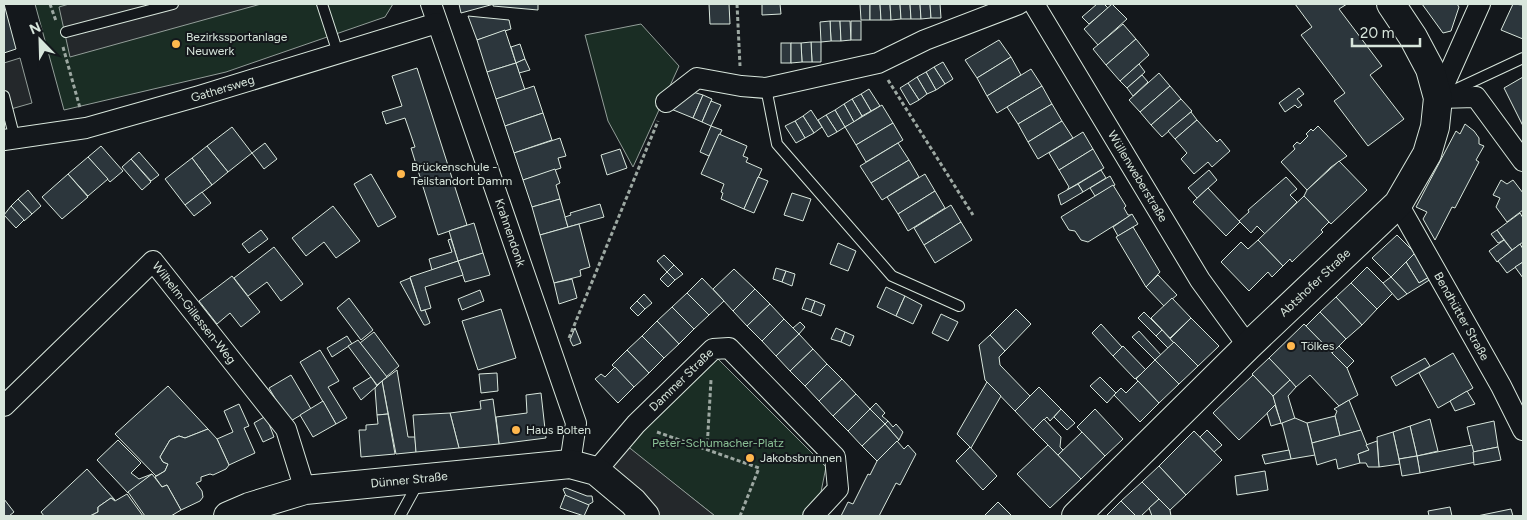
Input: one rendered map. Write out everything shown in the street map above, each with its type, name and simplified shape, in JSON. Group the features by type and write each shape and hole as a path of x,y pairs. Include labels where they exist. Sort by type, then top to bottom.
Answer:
{"street":[{"path":"666,102 697,78 741,86 766,88 878,63 924,40 1020,4"},
{"name":"Wüllenweberstraße","path":"1034,4 1200,280 1248,346"},
{"path":"1391,4 1413,37 1430,69 1438,98 1476,97 1523,161"},
{"name":"Abtshofer Straße","path":"1076,516 1248,346 1398,204 1427,154 1435,127 1438,98 1480,4"},
{"name":"Gathersweg","path":"10,140 86,128 338,53 434,13"},
{"name":"Krahnendonk","path":"434,13 576,423 570,464"},
{"name":"Bendhütter Straße","path":"1398,204 1501,386 1523,430"},
{"name":"Wilhelm-Gillessen-Weg","path":"4,406 153,261 286,429 305,490"},
{"name":"Dammer Straße","path":"596,471 636,424 712,349 729,348 835,457 838,489 813,516"},
{"name":"Dünner Straße","path":"228,516 264,502 305,490 570,464 596,471"},
{"path":"596,471 633,502 645,516"}],"lane":[{"path":"61,29 173,4"},
{"path":"322,4 338,53"},
{"path":"1438,98 1523,58"},
{"path":"766,88 777,144 892,276 959,306"},
{"path":"4,96 10,140"},
{"path":"400,516 421,478"}],"path":[{"path":"50,4 61,29"},
{"path":"737,4 741,86"},
{"path":"62,42 86,128"},
{"path":"878,63 974,215"},
{"path":"555,359 568,340 666,102"},
{"path":"707,449 712,349"},
{"path":"636,424 759,468 740,516"}],"green space":[{"name":"Bezirkssportanlage Neuwerk","path":"35,4 393,4 385,17 226,72 64,110"},
{"path":"641,24 679,66 633,167 608,121 585,35"},
{"name":"Peter-Schumacher-Platz","path":"717,358 826,467 821,492 802,516 715,516 626,446"}],"shaded area":[{"path":"69,4 261,4 70,57 59,7"},
{"path":"20,58 32,103 4,111 4,63"},
{"name":"Peter-Schumacher-Platz","path":"621,441 715,516 645,516 596,471"}],"building":[{"path":"4,4 16,49 4,53"},
{"path":"459,4 494,4 461,13"},
{"path":"493,4 538,4 538,10 493,6"},
{"path":"709,4 729,4 730,24 710,24"},
{"path":"762,4 780,4 781,14 762,15"},
{"path":"860,4 870,4 870,20 861,20"},
{"path":"870,4 880,4 881,20 870,20"},
{"path":"880,4 890,4 891,20 881,20"},
{"path":"890,4 900,4 901,19 891,20"},
{"path":"900,4 910,4 911,19 901,19"},
{"path":"910,4 920,4 921,19 911,19"},
{"path":"920,4 930,4 931,18 921,19"},
{"path":"930,4 940,4 941,18 931,18"},
{"path":"1097,4 1104,4 1108,8 1089,24 1082,17"},
{"path":"1112,4 1127,19 1098,45 1084,29"},
{"path":"1295,4 1347,4 1339,9 1382,66 1370,75 1404,119 1368,146 1334,101 1345,93 1301,35 1312,27"},
{"path":"1422,4 1457,4 1459,7 1451,31 1443,33"},
{"path":"1513,4 1523,5 1523,39 1501,30"},
{"path":"468,16 509,20 511,29 477,40"},
{"path":"830,21 840,21 841,41 831,41"},
{"path":"830,21 831,41 821,42 820,22"},
{"path":"840,21 850,21 851,40 841,41"},
{"path":"851,21 861,21 861,40 851,40"},
{"path":"1123,24 1136,39 1106,65 1093,49"},
{"path":"505,30 516,63 487,72 477,40"},
{"path":"1136,39 1149,55 1120,81 1106,65"},
{"path":"999,40 1011,57 977,78 965,60"},
{"path":"811,42 821,42 821,62 812,62"},
{"path":"811,42 812,62 802,62 801,43"},
{"path":"781,43 791,43 791,63 781,63"},
{"path":"791,43 801,43 802,62 791,63"},
{"path":"520,44 525,59 516,63 511,47"},
{"path":"1011,57 1021,75 987,96 977,78"},
{"path":"525,59 530,70 519,73 516,63"},
{"path":"943,62 953,79 945,84 934,67"},
{"path":"516,63 525,90 496,99 487,72"},
{"path":"1139,64 1145,72 1127,88 1120,81"},
{"path":"934,67 945,84 936,90 926,72"},
{"path":"417,68 467,225 438,235 411,148 415,147 405,118 386,124 382,112 402,106 392,76"},
{"path":"1031,69 1042,86 997,113 987,96"},
{"path":"926,72 936,90 927,94 917,77"},
{"path":"1159,73 1170,86 1140,112 1129,100"},
{"path":"1142,75 1148,82 1133,96 1127,88"},
{"path":"917,77 927,94 919,100 908,83"},
{"path":"1523,77 1523,126 1504,88"},
{"path":"908,83 919,100 910,105 900,88"},
{"path":"534,86 543,113 505,126 496,99"},
{"path":"1042,86 1052,104 1018,124 1007,107"},
{"path":"1170,86 1181,99 1151,125 1140,112"},
{"path":"1299,88 1304,94 1297,99 1302,105 1298,108 1295,105 1285,112 1279,103"},
{"path":"869,89 880,106 871,111 861,94"},
{"path":"693,92 703,95 693,118 671,109"},
{"path":"861,94 871,111 862,116 852,99"},
{"path":"703,95 712,99 702,122 693,118"},
{"path":"852,99 862,116 854,122 844,104"},
{"path":"1181,99 1192,111 1162,137 1151,125"},
{"path":"711,101 721,105 711,126 702,122"},
{"path":"844,104 854,122 845,127 835,110"},
{"path":"1052,104 1062,121 1028,142 1018,124"},
{"path":"882,105 893,123 856,145 845,127"},
{"path":"811,110 822,127 814,133 803,116"},
{"path":"835,110 845,127 837,132 826,115"},
{"path":"1191,112 1197,120 1175,139 1168,131"},
{"path":"543,113 552,140 514,153 505,126"},
{"path":"826,115 837,132 828,137 818,120"},
{"path":"803,116 814,133 805,138 795,121"},
{"path":"1197,120 1217,142 1220,139 1230,151 1212,167 1208,162 1194,174 1181,159 1187,153 1175,139"},
{"path":"795,121 805,138 796,143 785,126"},
{"path":"1062,121 1073,138 1038,159 1028,142"},
{"path":"893,123 903,140 866,162 856,145"},
{"path":"1465,124 1479,138 1479,144 1484,146 1476,160 1479,162 1455,208 1452,207 1435,240 1423,219 1427,212 1416,207 1456,131 1460,134"},
{"path":"711,126 722,130 709,156 700,152"},
{"path":"1318,126 1347,156 1331,167 1307,190 1281,162 1295,149 1293,146 1297,142 1300,144 1308,136 1306,134 1311,129 1313,131"},
{"path":"232,127 252,153 228,172 207,146"},
{"path":"1083,132 1093,149 1059,170 1049,153"},
{"path":"719,134 747,146 743,156 748,158 746,162 762,169 744,209 721,199 724,184 701,174"},
{"path":"560,138 566,156 558,158 561,168 523,180 514,153"},
{"path":"265,143 277,159 264,169 252,153"},
{"path":"898,143 909,160 871,183 860,166"},
{"path":"101,146 123,171 110,182 88,157"},
{"path":"207,146 228,172 212,185 192,158"},
{"path":"620,149 627,168 607,175 601,155"},
{"path":"1093,149 1104,168 1067,190 1069,187 1059,170"},
{"path":"139,152 159,175 151,181 131,159"},
{"path":"88,157 108,179 88,196 68,174"},
{"path":"192,158 212,185 185,205 165,179"},
{"path":"131,159 151,182 142,190 122,167"},
{"path":"909,160 919,177 882,200 871,183"},
{"path":"1339,161 1367,190 1331,224 1304,196 1307,190"},
{"path":"555,169 560,183 556,185 560,199 532,207 523,180"},
{"path":"1101,170 1106,178 1083,192 1078,184"},
{"path":"1209,170 1217,180 1197,198 1188,188"},
{"path":"68,174 88,197 62,219 42,197"},
{"path":"371,174 396,217 378,227 354,184"},
{"path":"925,174 935,191 898,214 887,197"},
{"path":"1110,176 1115,185 1095,196 1090,188"},
{"path":"758,177 768,181 754,213 744,209"},
{"path":"1286,177 1297,189 1290,195 1297,202 1265,234 1257,226 1251,233 1239,221 1249,212 1248,210"},
{"path":"1501,180 1507,184 1513,180 1523,193 1523,210 1507,222 1496,207 1500,198 1493,195"},
{"path":"1078,184 1083,192 1061,205 1058,195"},
{"path":"1113,185 1126,206 1124,208 1128,215 1131,215 1088,242 1081,240 1075,231 1069,230 1061,217"},
{"path":"1208,188 1240,222 1226,236 1193,202"},
{"path":"28,190 41,206 32,214 18,199"},
{"path":"935,191 945,208 908,231 898,214"},
{"path":"202,192 211,203 194,216 185,205"},
{"path":"792,193 811,199 803,221 784,215"},
{"path":"1304,196 1329,222 1321,230 1323,232 1292,262 1290,259 1283,266 1258,240"},
{"path":"18,199 32,214 24,221 11,206"},
{"path":"560,199 568,227 540,235 532,207"},
{"path":"600,204 604,217 568,227 565,217 571,215 570,213"},
{"path":"951,205 961,222 924,245 914,228"},
{"path":"11,206 24,220 16,228 4,215"},
{"path":"333,206 360,241 336,258 324,242 306,256 292,238"},
{"path":"1520,213 1523,218 1523,242 1512,250 1497,230"},
{"path":"1132,214 1138,224 1118,236 1113,227"},
{"path":"961,222 972,240 935,263 924,245"},
{"path":"474,223 483,253 458,261 449,231"},
{"path":"579,224 590,267 580,270 581,276 554,283 540,235"},
{"path":"1133,227 1160,272 1146,287 1116,237"},
{"path":"261,230 268,239 249,253 242,244"},
{"path":"1497,230 1504,240 1498,243 1491,234"},
{"path":"1397,235 1415,253 1391,277 1372,258"},
{"path":"451,239 458,261 432,270 429,259 452,252 448,240"},
{"path":"1258,240 1283,266 1272,277 1268,272 1249,291 1221,262 1241,242 1248,249"},
{"path":"1504,240 1512,250 1497,262 1489,251"},
{"path":"838,243 856,251 848,271 830,264"},
{"path":"1520,244 1523,249 1523,262 1507,273 1498,261"},
{"path":"274,247 303,284 281,301 267,282 248,296 234,278"},
{"path":"483,253 490,275 465,282 458,261"},
{"path":"1415,253 1429,277 1419,283 1406,262"},
{"path":"664,255 674,265 667,272 657,261"},
{"path":"458,261 463,275 425,287 431,308 421,311 410,277"},
{"path":"1406,262 1419,283 1429,277 1431,279 1407,294 1391,277"},
{"path":"1523,262 1523,278 1515,267"},
{"path":"674,265 683,274 675,280 667,272"},
{"path":"1367,267 1393,293 1377,309 1351,283"},
{"path":"776,268 786,271 782,282 773,279"},
{"path":"734,269 755,289 733,311 713,289"},
{"path":"786,271 795,274 792,286 782,282"},
{"path":"667,272 675,280 668,287 660,279"},
{"path":"1158,275 1177,295 1164,306 1146,287"},
{"path":"232,276 260,312 241,327 230,313 217,324 199,301"},
{"path":"1391,277 1407,294 1398,300 1383,283"},
{"path":"410,278 421,311 425,310 430,323 426,325 424,325 400,282"},
{"path":"702,278 724,301 709,315 687,293"},
{"path":"572,279 577,298 559,304 554,283"},
{"path":"1351,283 1377,309 1362,325 1336,297"},
{"path":"886,287 905,296 896,316 877,307"},
{"path":"755,289 770,304 747,326 733,311"},
{"path":"480,290 484,301 462,310 458,299"},
{"path":"687,293 709,315 694,329 672,307"},
{"path":"644,294 652,303 645,309 637,301"},
{"path":"905,296 922,305 913,324 896,316"},
{"path":"1336,297 1362,325 1346,339 1320,312"},
{"path":"349,298 373,330 361,340 337,308"},
{"path":"806,298 815,301 811,312 802,309"},
{"path":"1172,298 1191,318 1170,338 1151,318"},
{"path":"637,301 645,309 638,316 630,308"},
{"path":"815,301 825,305 821,316 811,312"},
{"path":"770,304 784,319 762,341 747,326"},
{"path":"672,307 694,329 679,344 657,321"},
{"path":"501,309 516,358 478,370 462,321"},
{"path":"1016,309 1031,324 1005,351 990,335"},
{"path":"1144,312 1162,330 1156,336 1138,318"},
{"path":"1320,312 1346,339 1332,353 1306,326"},
{"path":"941,314 958,322 948,341 932,333"},
{"path":"1191,318 1219,346 1198,366 1170,339"},
{"path":"784,319 799,334 776,356 762,341"},
{"path":"657,321 679,344 664,358 642,336"},
{"path":"800,322 805,327 799,334 793,328"},
{"path":"1101,324 1122,347 1113,356 1092,333"},
{"path":"1304,324 1347,368 1358,395 1339,406 1310,375 1296,387 1269,358"},
{"path":"575,328 581,343 573,346 570,340"},
{"path":"836,328 845,332 841,342 831,339"},
{"path":"1162,330 1174,343 1168,348 1156,336"},
{"path":"1139,331 1161,355 1155,360 1132,337"},
{"path":"374,332 399,366 386,377 360,343"},
{"path":"845,332 854,336 850,346 841,342"},
{"path":"799,334 813,349 790,371 776,356"},
{"path":"990,335 1005,351 999,357 1000,365 1030,396 1015,411 985,380 979,345"},
{"path":"347,336 352,344 332,357 327,348"},
{"path":"642,336 664,358 649,373 627,350"},
{"path":"358,340 387,377 377,385 348,346"},
{"path":"1174,342 1198,366 1179,384 1155,360"},
{"path":"1123,346 1146,370 1135,379 1113,356"},
{"path":"1339,346 1354,361 1347,368 1332,353"},
{"path":"813,349 827,364 805,386 790,371"},
{"path":"320,350 339,381 328,387 347,418 336,424 300,362"},
{"path":"627,350 649,373 634,387 612,365"},
{"path":"1453,353 1473,388 1438,408 1419,373"},
{"path":"1269,358 1290,380 1273,396 1252,374"},
{"path":"1425,358 1430,366 1396,386 1391,377"},
{"path":"1155,360 1179,384 1159,403 1136,379"},
{"path":"827,364 842,379 819,401 805,386"},
{"path":"615,367 634,387 618,403 595,379 601,374 605,377"},
{"path":"397,370 408,437 415,437 416,452 396,454 382,381"},
{"path":"497,373 498,391 481,393 479,374"},
{"path":"291,375 311,409 289,422 269,388"},
{"path":"1253,375 1273,396 1276,405 1239,440 1213,413"},
{"path":"371,377 377,386 361,400 353,388"},
{"path":"1100,377 1116,393 1107,403 1090,386"},
{"path":"842,379 856,394 833,416 819,401"},
{"path":"1290,380 1296,387 1288,396 1295,419 1281,424 1273,396"},
{"path":"382,381 388,414 377,415 375,388"},
{"path":"1138,381 1159,403 1140,422 1114,395 1121,388 1126,393"},
{"path":"987,382 1001,396 971,448 957,434"},
{"path":"168,386 208,429 185,438 179,436 170,440 160,457 163,462 168,464 165,471 156,476 115,434"},
{"path":"1039,387 1061,409 1050,421 1047,417 1033,430 1015,411"},
{"path":"1467,391 1475,404 1455,411 1450,401"},
{"path":"541,393 546,438 499,444 496,417 527,413 526,395"},
{"path":"856,394 870,409 848,431 833,416"},
{"path":"493,399 499,444 459,448 450,413 481,409 480,401"},
{"path":"1349,400 1361,430 1340,436 1335,416 1337,411 1334,409"},
{"path":"323,401 336,424 313,437 300,415"},
{"path":"876,403 885,413 882,416 888,421 885,424 870,409"},
{"path":"239,404 249,426 244,428 255,453 229,465 217,439 233,432 224,411"},
{"path":"1275,405 1281,423 1271,426 1267,413"},
{"path":"870,409 885,424 862,446 848,431"},
{"path":"1061,409 1075,423 1067,430 1054,417"},
{"path":"1095,409 1123,439 1105,456 1077,427"},
{"path":"450,413 459,448 416,452 413,415"},
{"path":"388,414 395,454 361,457 359,430 366,430 366,425 378,424 377,415"},
{"path":"266,416 274,437 263,442 254,423"},
{"path":"1335,416 1340,436 1312,443 1307,423"},
{"path":"1295,418 1307,423 1315,455 1291,459 1282,423"},
{"path":"1044,419 1061,437 1060,447 1063,450 1058,455 1033,430"},
{"path":"1430,419 1438,451 1417,456 1410,426"},
{"path":"888,421 893,427 896,424 903,432 899,440 885,424"},
{"path":"1494,421 1498,447 1473,452 1467,427"},
{"path":"885,424 899,440 877,461 862,446"},
{"path":"1410,426 1417,456 1399,459 1393,432"},
{"path":"208,429 217,439 229,465 226,469 213,475 201,477 201,481 196,483 202,491 203,497 200,501 181,510 167,485 162,487 155,477 165,471 168,464 163,462 160,457 170,440 179,436 185,438"},
{"path":"1207,430 1222,445 1214,452 1200,437"},
{"path":"1361,430 1369,450 1358,454 1360,463 1338,469 1336,459 1317,465 1312,443"},
{"path":"1194,431 1222,460 1186,495 1159,466"},
{"path":"1082,432 1105,456 1081,479 1058,455"},
{"path":"1393,432 1400,464 1379,467 1377,437"},
{"path":"118,440 141,463 131,473 139,479 152,474 128,493 97,460"},
{"path":"897,441 904,449 908,445 916,454 900,485 896,483 879,516 841,516 848,502 853,504 868,474 870,475 877,461"},
{"path":"1377,441 1379,467 1368,467 1366,463 1360,463 1358,454 1369,450 1366,445"},
{"path":"1048,445 1081,479 1050,508 1017,474"},
{"path":"1472,445 1476,462 1420,473 1417,456"},
{"path":"970,447 997,476 983,490 956,461"},
{"path":"1498,447 1501,460 1474,465 1473,452"},
{"path":"1289,450 1291,459 1265,464 1262,455"},
{"path":"1417,456 1420,473 1402,476 1399,459"},
{"path":"1159,466 1186,495 1170,510 1142,482"},
{"path":"87,469 115,500 111,498 98,507 98,512 90,516 44,516 41,512"},
{"path":"1265,471 1268,490 1237,495 1235,476"},
{"path":"152,474 162,487 167,485 181,510 171,516 145,516 128,492"},
{"path":"1142,482 1159,499 1141,516 1136,516 1121,501"},
{"path":"566,488 592,496 593,502 588,505 566,496 563,489"},
{"path":"127,494 143,516 90,516 98,512 98,507 111,498 115,501"},
{"path":"565,495 589,505 584,516 560,508"},
{"path":"4,499 14,512 9,516 4,516"},
{"path":"1159,499 1170,510 1171,516 1152,516 1149,508"},
{"path":"1121,501 1136,516 1106,516"},
{"path":"998,502 1012,516 984,516"},
{"path":"1450,507 1452,516 1429,516 1428,511"},
{"path":"1511,509 1513,516 1477,516"}],"place":[{"name":"Bezirkssportanlage Neuwerk","path":"176,44"},
{"name":"Brückenschule - Teilstandort Damm","path":"401,174"},
{"name":"Tölkes","path":"1291,346"},
{"name":"Haus Bolten","path":"516,430"},
{"name":"Jakobsbrunnen","path":"750,458"}]}
